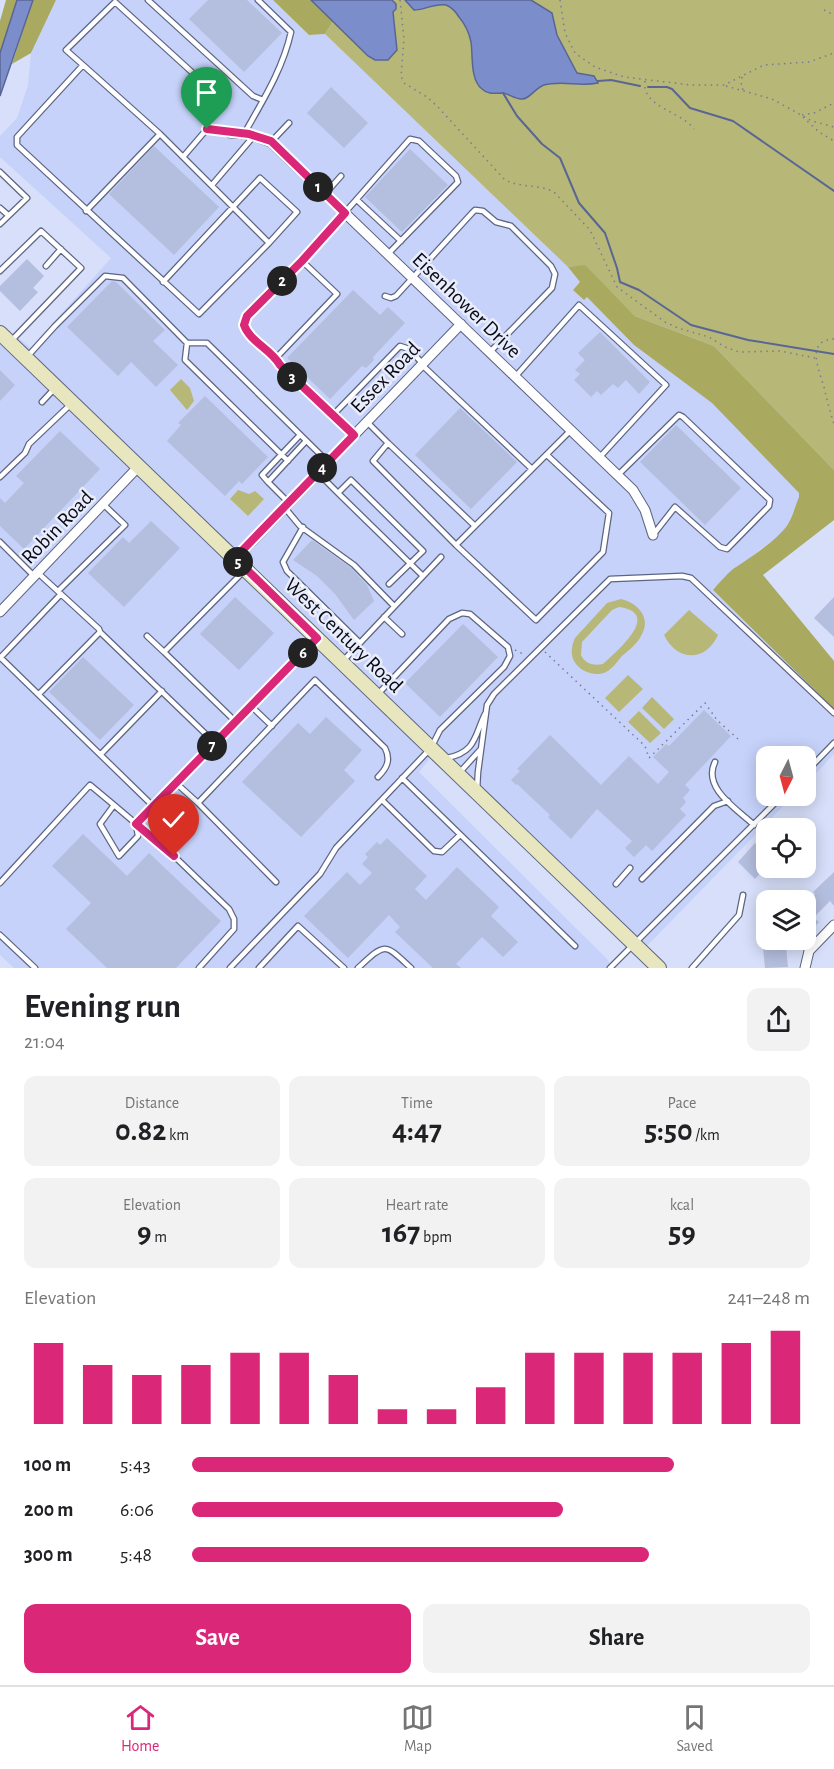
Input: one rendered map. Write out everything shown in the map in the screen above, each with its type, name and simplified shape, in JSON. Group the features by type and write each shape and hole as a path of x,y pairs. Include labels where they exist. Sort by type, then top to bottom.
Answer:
{"main road":[{"name":"West Century Road","path":"5,337 659,968"}],"street":[{"name":"Eisenhower Drive","path":"230,133 271,141 633,490 645,510 653,535"},
{"name":"Essex Road","path":"235,558 461,324"},
{"name":"Robin Road","path":"0,612 139,466"},
{"path":"805,968 809,951 834,925"}],"lane":[{"path":"148,0 253,96 263,100"},
{"path":"212,185 249,135 288,48 291,32 258,0"},
{"path":"206,86 115,2 66,50 160,134 269,243"},
{"path":"83,65 16,140 19,148 86,211 163,282 199,314 297,212 260,178 163,282"},
{"path":"271,141 289,123"},
{"path":"183,157 207,129 230,133"},
{"path":"86,211 160,134"},
{"path":"354,435 280,365 276,358 247,331 244,322 247,316 302,261 410,139 419,141 456,176 458,182 388,254"},
{"path":"0,172 27,198 0,224"},
{"path":"325,194 340,176"},
{"path":"357,200 401,241"},
{"path":"0,208 8,215"},
{"path":"385,296 393,298 475,210 483,211 496,222 511,226 551,266 555,274 555,281 547,294 490,352"},
{"path":"0,271 41,231 81,268 5,337"},
{"path":"46,266 61,249"},
{"path":"276,358 337,294 302,261"},
{"path":"27,358 105,276 123,278 187,343 207,343 328,462"},
{"path":"515,377 579,305 666,385 599,458"},
{"path":"187,343 185,360 288,461"},
{"path":"333,415 400,346 409,349 532,470"},
{"path":"42,402 57,386"},
{"path":"0,477 25,453 29,444 73,402"},
{"path":"618,475 674,417 681,416 770,501 769,506 728,549 720,548 675,507 653,535"},
{"path":"367,422 475,526"},
{"path":"456,545 571,430"},
{"path":"300,435 262,475 303,527 354,565 394,606"},
{"path":"268,482 306,441"},
{"path":"388,443 373,461 456,545 536,620 603,552 609,513 547,454"},
{"path":"318,473 423,576"},
{"path":"338,493 351,480 423,551 389,584"},
{"path":"103,504 125,525 59,592 0,658 153,806"},
{"path":"303,527 283,562 287,571 360,643"},
{"path":"0,542 99,629 215,743"},
{"path":"342,662 441,557"},
{"path":"164,652 246,569"},
{"path":"477,793 487,705 494,694 610,579 682,576 691,578 834,713"},
{"path":"230,968 320,874 336,848 430,748 440,730 504,667 510,656 508,647 480,621 470,614 462,613 449,619 377,696"},
{"path":"384,617 402,634"},
{"path":"39,694 100,632"},
{"path":"147,636 236,722"},
{"path":"136,824 317,638"},
{"path":"198,803 315,680 386,748 387,766 378,777"},
{"path":"101,754 162,692"},
{"path":"251,706 272,726"},
{"path":"442,759 452,757 471,747 477,738 486,711"},
{"path":"816,762 834,743"},
{"path":"458,774 482,747"},
{"path":"715,762 712,772 713,783 728,801 754,825"},
{"path":"402,778 575,946"},
{"path":"176,783 276,882"},
{"path":"0,883 90,785 229,909 234,919 234,929 199,968"},
{"path":"382,800 434,851 442,852 460,835"},
{"path":"642,879 714,806 728,801"},
{"path":"114,805 100,824 119,856 138,836 136,824"},
{"path":"610,968 772,806"},
{"path":"616,884 630,868"},
{"path":"692,968 739,915 744,896"},
{"path":"259,968 298,926 344,968"},
{"path":"0,935 35,968"},
{"path":"358,968 378,949 387,948 411,968"}],"path":[{"path":"400,0 404,39 401,76 404,83 427,96 505,180 554,192 590,230 618,287 665,322 709,337 732,350 739,352 780,351 815,358"},
{"path":"560,0 566,33 575,53 595,67 645,80 724,86 772,99 812,121 834,127"},
{"path":"824,10 834,15"},
{"path":"724,86 764,64 809,62 834,52"},
{"path":"742,76 741,87 745,92"},
{"path":"645,80 644,86 650,97 658,105 689,121 694,129"},
{"path":"800,115 814,112 834,103"},
{"path":"800,115 819,132 834,141"},
{"path":"834,339 821,342 815,358 834,424"},
{"path":"508,647 531,657"},
{"path":"541,657 546,652 645,746 650,758 705,703 717,720 738,739"}],"shaded area":[{"path":"6,0 17,0 0,53 0,21"},
{"path":"33,0 56,0 31,53 12,64"},
{"path":"56,0 273,0 309,35 325,34 568,267 580,282 573,290 583,299 587,296 634,345 712,403 799,493 788,525 776,538 745,563 731,571 713,590 834,709 834,754 816,773 816,746 756,746 756,806 783,806 772,818 756,818 756,834 642,951 435,752 419,772 607,959 613,968 14,968 0,955 0,324 31,348 111,258 0,157 0,136 17,118 28,85 31,53"},
{"path":"273,0 311,0 333,21 325,34 309,35"},
{"path":"311,0 834,0 834,470 714,346 635,316 585,266 568,267 325,34 333,21"},
{"path":"585,265 635,316 714,346 834,470 834,520 763,575 834,661 834,709 713,590 733,569 784,530 791,518 799,493 712,403 634,345 587,297 584,300 573,290 580,282 568,267"},
{"path":"181,379 190,388 194,401 187,410 170,390"},
{"path":"238,490 249,494 255,491 264,499 248,516 230,499"},
{"path":"621,599 633,604 642,612 644,629 633,647 610,669 598,674 590,673 574,661 573,644 575,638 607,603","holes":["619,607 631,611 637,617 637,625 625,642 603,664 587,662 581,655 582,642 612,610"]},
{"path":"689,610 718,635 713,644 699,654 684,654 676,650 664,635"},
{"path":"628,675 643,689 619,712 605,698"},
{"path":"652,697 674,719 664,729 642,708"},
{"path":"639,711 661,733 650,743 628,722"}],"water":[{"path":"17,0 33,0 0,96 0,53"},
{"path":"311,0 392,0 396,4 393,12 397,50 388,60 375,60 368,56"},
{"path":"405,0 531,0 552,13 557,35 577,73 594,76 598,83 544,85 524,99 503,93 487,92 478,85 476,80 469,35 455,12 446,5 414,10"}],"building":[{"path":"208,0 247,0 282,33 244,72 189,19"},
{"path":"331,87 368,123 344,148 307,113"},
{"path":"154,146 219,207 174,255 109,194"},
{"path":"410,149 448,185 402,232 365,197"},
{"path":"27,259 44,276 33,288 38,292 20,311 0,291 0,286"},
{"path":"112,281 116,282 165,330 153,341 178,365 156,387 131,362 118,376 67,327"},
{"path":"353,290 380,315 388,307 405,323 373,357 374,360 366,368 362,366 330,399 287,358"},
{"path":"600,332 650,382 639,394 626,380 618,388 613,384 601,395 597,391 591,397 574,380 580,374 575,370 585,360 578,353"},
{"path":"0,370 15,385 0,401"},
{"path":"205,396 268,457 242,484 239,481 225,496 167,441 181,425 178,423"},
{"path":"460,408 517,462 471,509 415,455"},
{"path":"676,425 741,488 705,525 640,462"},
{"path":"60,431 100,469 24,549 0,526 0,498 5,503 24,483 16,476"},
{"path":"151,521 180,548 124,607 88,573 123,537 129,543"},
{"path":"312,540 351,568 367,585 374,601 354,620 335,594 317,576 293,560"},
{"path":"235,597 274,633 239,670 200,634"},
{"path":"834,597 834,637 814,618"},
{"path":"463,624 498,657 440,717 405,683"},
{"path":"83,657 134,705 100,740 49,692"},
{"path":"704,710 731,736 685,785 690,790 683,798 686,802 680,809 686,815 652,851 646,845 634,857 625,848 632,841 597,809 571,839 548,817 550,815 511,780 520,771 517,769 550,735 601,785 629,756 658,784 669,772 653,757 666,744 669,746"},
{"path":"326,717 362,750 344,770 355,781 301,837 242,782 298,723 310,734"},
{"path":"83,834 127,876 149,853 221,921 176,968 107,968 66,929 91,903 52,866"},
{"path":"387,838 427,876 415,889 426,900 457,867 499,907 491,916 518,942 503,957 482,937 456,964 461,968 433,968 395,932 400,927 389,915 348,958 304,916 347,872 360,885 372,873 362,864 368,857 365,854 377,842 380,845"},
{"path":"755,843 755,879 738,862"},
{"path":"834,872 834,906 830,901 816,916 815,890"},
{"path":"763,950 786,950 788,967 765,968"}],"waterway":[{"path":"598,81 611,80 640,86"},
{"path":"648,87 667,87 672,89 690,108 733,121 834,191"},
{"path":"503,93 517,116 542,144 560,158 579,203 605,233 620,282 639,290 691,325 748,340 834,354"}],"route":[{"path":"174,856 136,824 317,638 235,558 354,435 280,365 244,325 247,316 302,261 345,213 271,141 249,134 207,129"}]}
